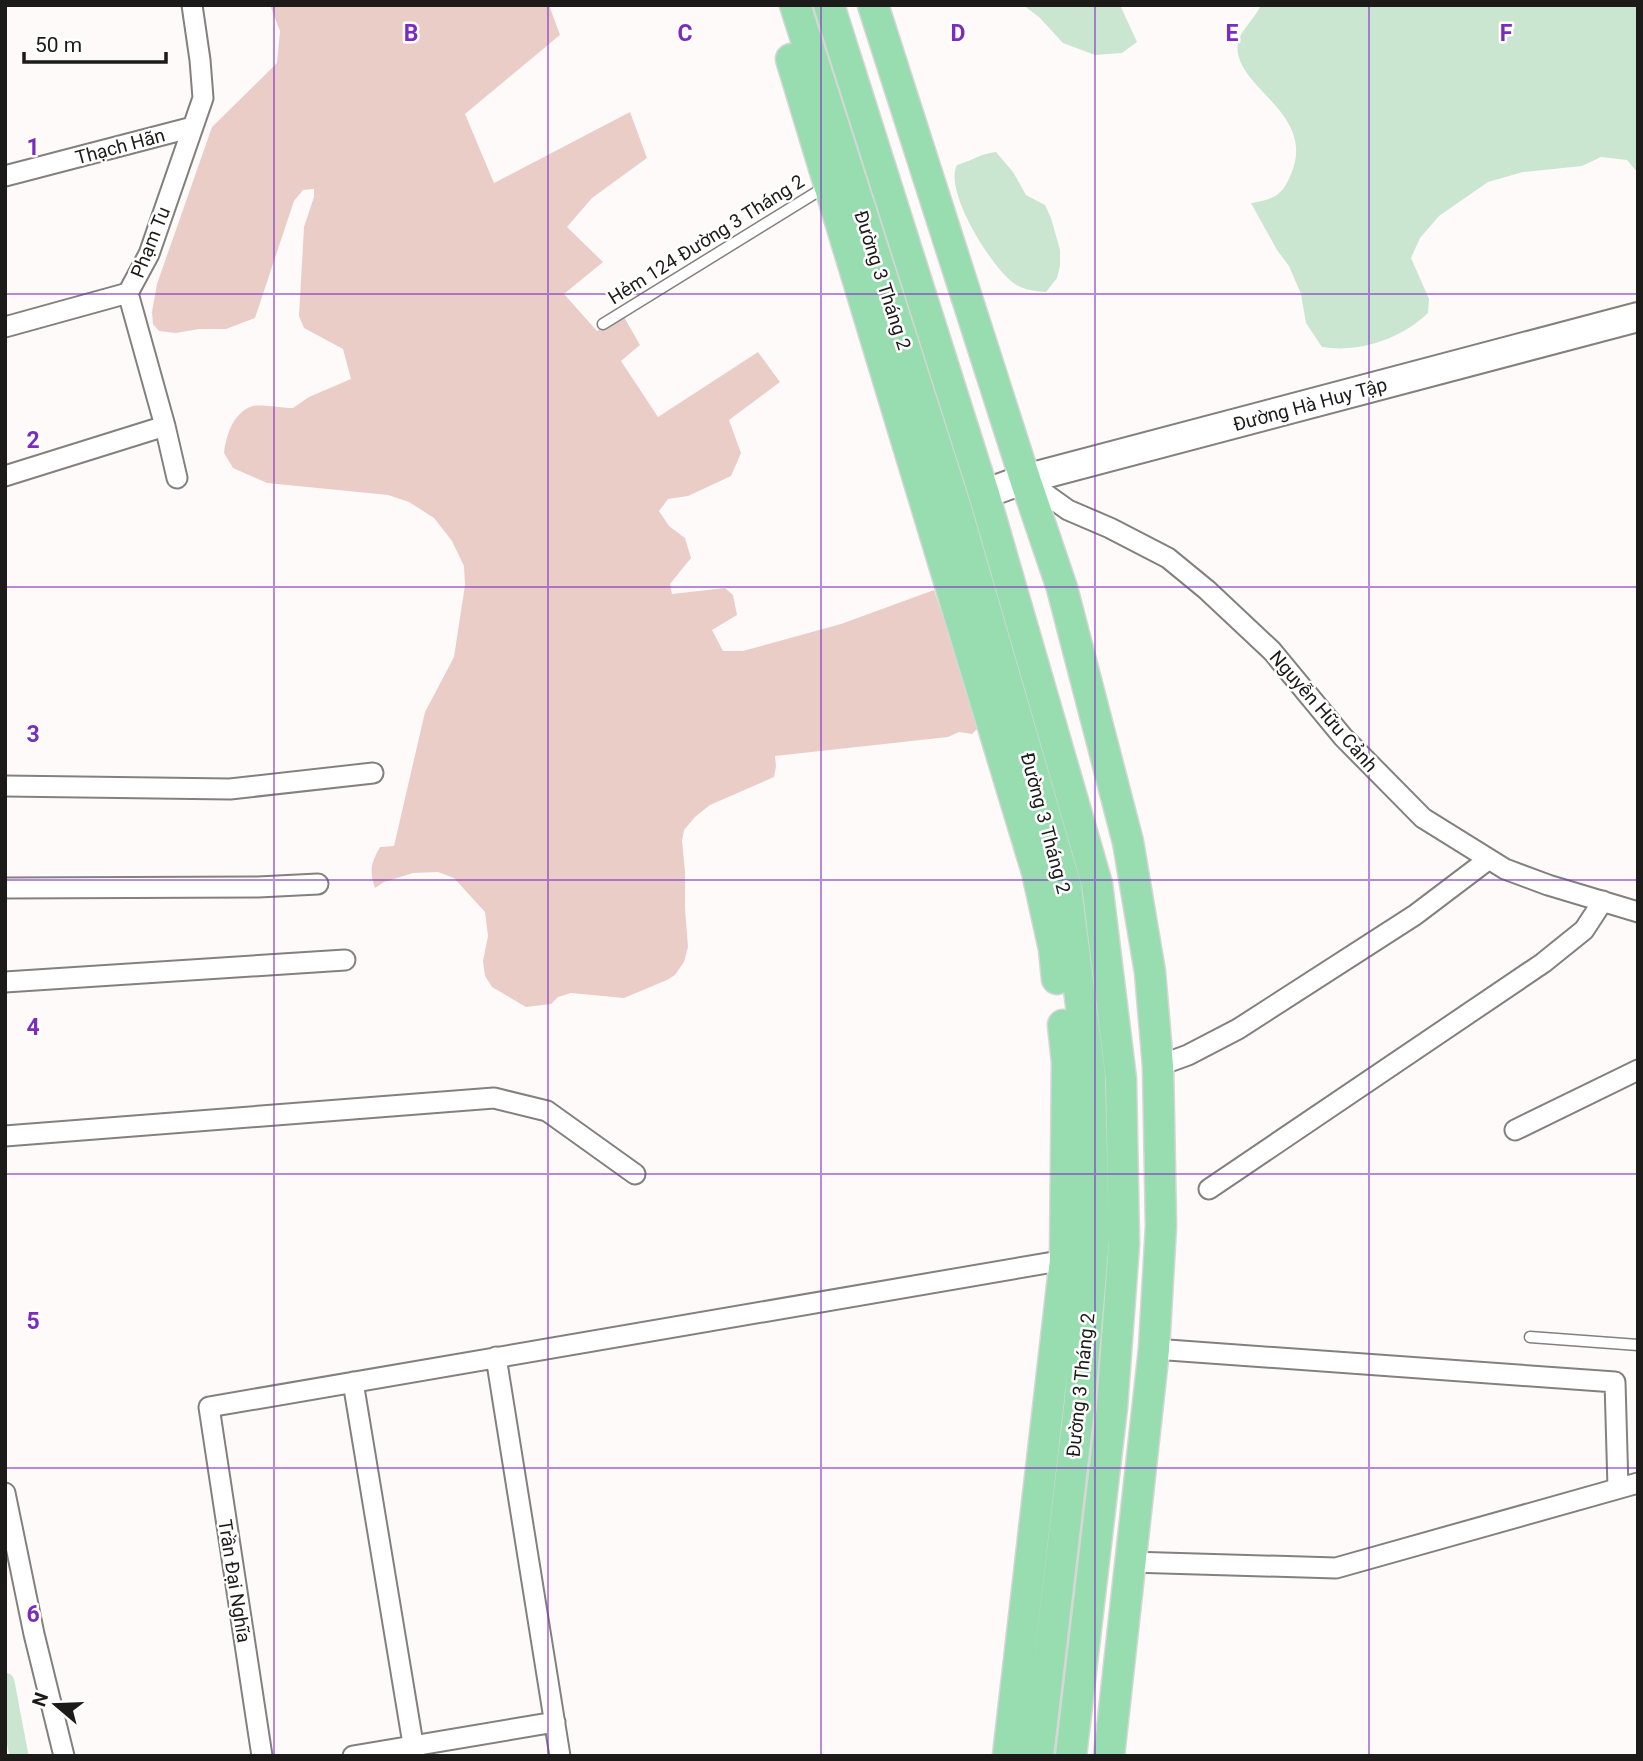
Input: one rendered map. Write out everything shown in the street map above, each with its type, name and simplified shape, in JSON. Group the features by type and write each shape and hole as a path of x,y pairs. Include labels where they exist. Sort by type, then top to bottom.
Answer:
{"main road":[{"name":"Đường 3 Tháng 2","path":"775,5 828,185 941,509 1066,887 1090,1076 1094,1238 1080,1399 1038,1756"},
{"name":"Đường 3 Tháng 2","path":"795,5 941,509 1037,872 1054,949 1067,1062 1065,1260 1008,1756"},
{"name":"Đường 3 Tháng 2","path":"829,5 984,494 1097,884 1122,1079 1124,1244 1112,1407 1071,1756"},
{"path":"873,5 1062,587 1128,842 1150,972 1157,1066 1161,1213 1154,1349 1109,1756"},
{"path":"941,509 984,494"}],"street":[{"name":"Phạm Tu","path":"177,478 128,293 149,254 202,98 192,5"},
{"name":"Thạch Hãn","path":"5,176 194,127"},
{"path":"5,327 128,293"},
{"name":"Đường Hà Huy Tập","path":"984,494 1025,479 1638,317"},
{"path":"5,476 165,426"},
{"name":"Nguyễn Hữu Cảnh","path":"1025,479 1068,510 1168,558 1207,590 1272,651 1343,737 1423,818 1505,869 1638,912"},
{"path":"5,786 230,789 373,773"},
{"path":"1157,1066 1188,1055 1238,1028 1415,915 1489,859"},
{"path":"5,888 245,888 318,884"},
{"path":"1209,1189 1543,963 1584,930 1603,901"},
{"path":"5,982 345,960"},
{"path":"1515,1130 1638,1070"},
{"path":"5,1136 494,1098 547,1111 635,1174"},
{"path":"414,1750 353,1382 1065,1260"},
{"path":"1154,1349 1615,1382 1618,1488"},
{"path":"496,1357 560,1756"},
{"name":"Trần Đại Nghĩa","path":"262,1756 209,1407 353,1382"},
{"path":"1130,1562 1336,1568 1638,1483"},
{"path":"5,1493 34,1634 64,1756"},
{"path":"353,1756 414,1750 555,1722"}],"lane":[{"name":"Hẻm 124 Đường 3 Tháng 2","path":"603,324 828,185"},
{"path":"1530,1337 1638,1345"}],"shaded area":[{"path":"270,5 549,5 560,35 465,114 494,183 630,112 647,158 592,198 567,227 603,262 564,294 597,331 624,317 640,345 621,361 658,417 758,352 780,382 729,420 741,453 731,476 688,496 668,499 659,511 669,526 685,538 691,558 670,584 672,594 725,588 733,595 737,615 712,630 723,651 743,651 841,624 934,590 980,726 972,734 959,732 948,737 775,756 774,777 710,805 684,830 682,841 688,947 684,962 675,975 667,980 624,998 571,993 558,997 551,1004 526,1007 492,987 485,976 483,961 488,936 485,912 454,878 438,872 413,873 384,882 375,888 372,877 373,863 380,847 394,846 425,712 454,657 465,585 464,566 452,541 434,518 409,502 388,495 267,483 233,468 224,453 232,425 246,409 253,406 293,408 309,397 351,379 343,349 304,328 299,316 304,227 314,189 303,190 294,201 255,318 226,329 199,329 176,333 159,331 153,324 152,312 157,284 212,127 277,63 280,31"},
{"path":"1023,5 1120,5 1137,42 1122,53 1095,55 1063,43 1039,17"},
{"path":"1261,5 1638,5 1638,173 1627,160 1601,157 1582,166 1523,172 1488,182 1439,216 1420,238 1411,258 1429,299 1428,313 1405,330 1379,342 1350,348 1322,347 1306,323 1301,294 1289,266 1251,203 1276,196 1284,188 1291,174 1296,152 1293,133 1284,116 1247,73 1239,58 1240,37"},
{"path":"996,152 1013,172 1026,195 1045,205 1051,218 1060,250 1060,266 1057,278 1046,292 1022,288 1005,276 983,246 963,210 955,177 957,165"}],"waterway":[{"path":"5,1682 19,1756"}]}
